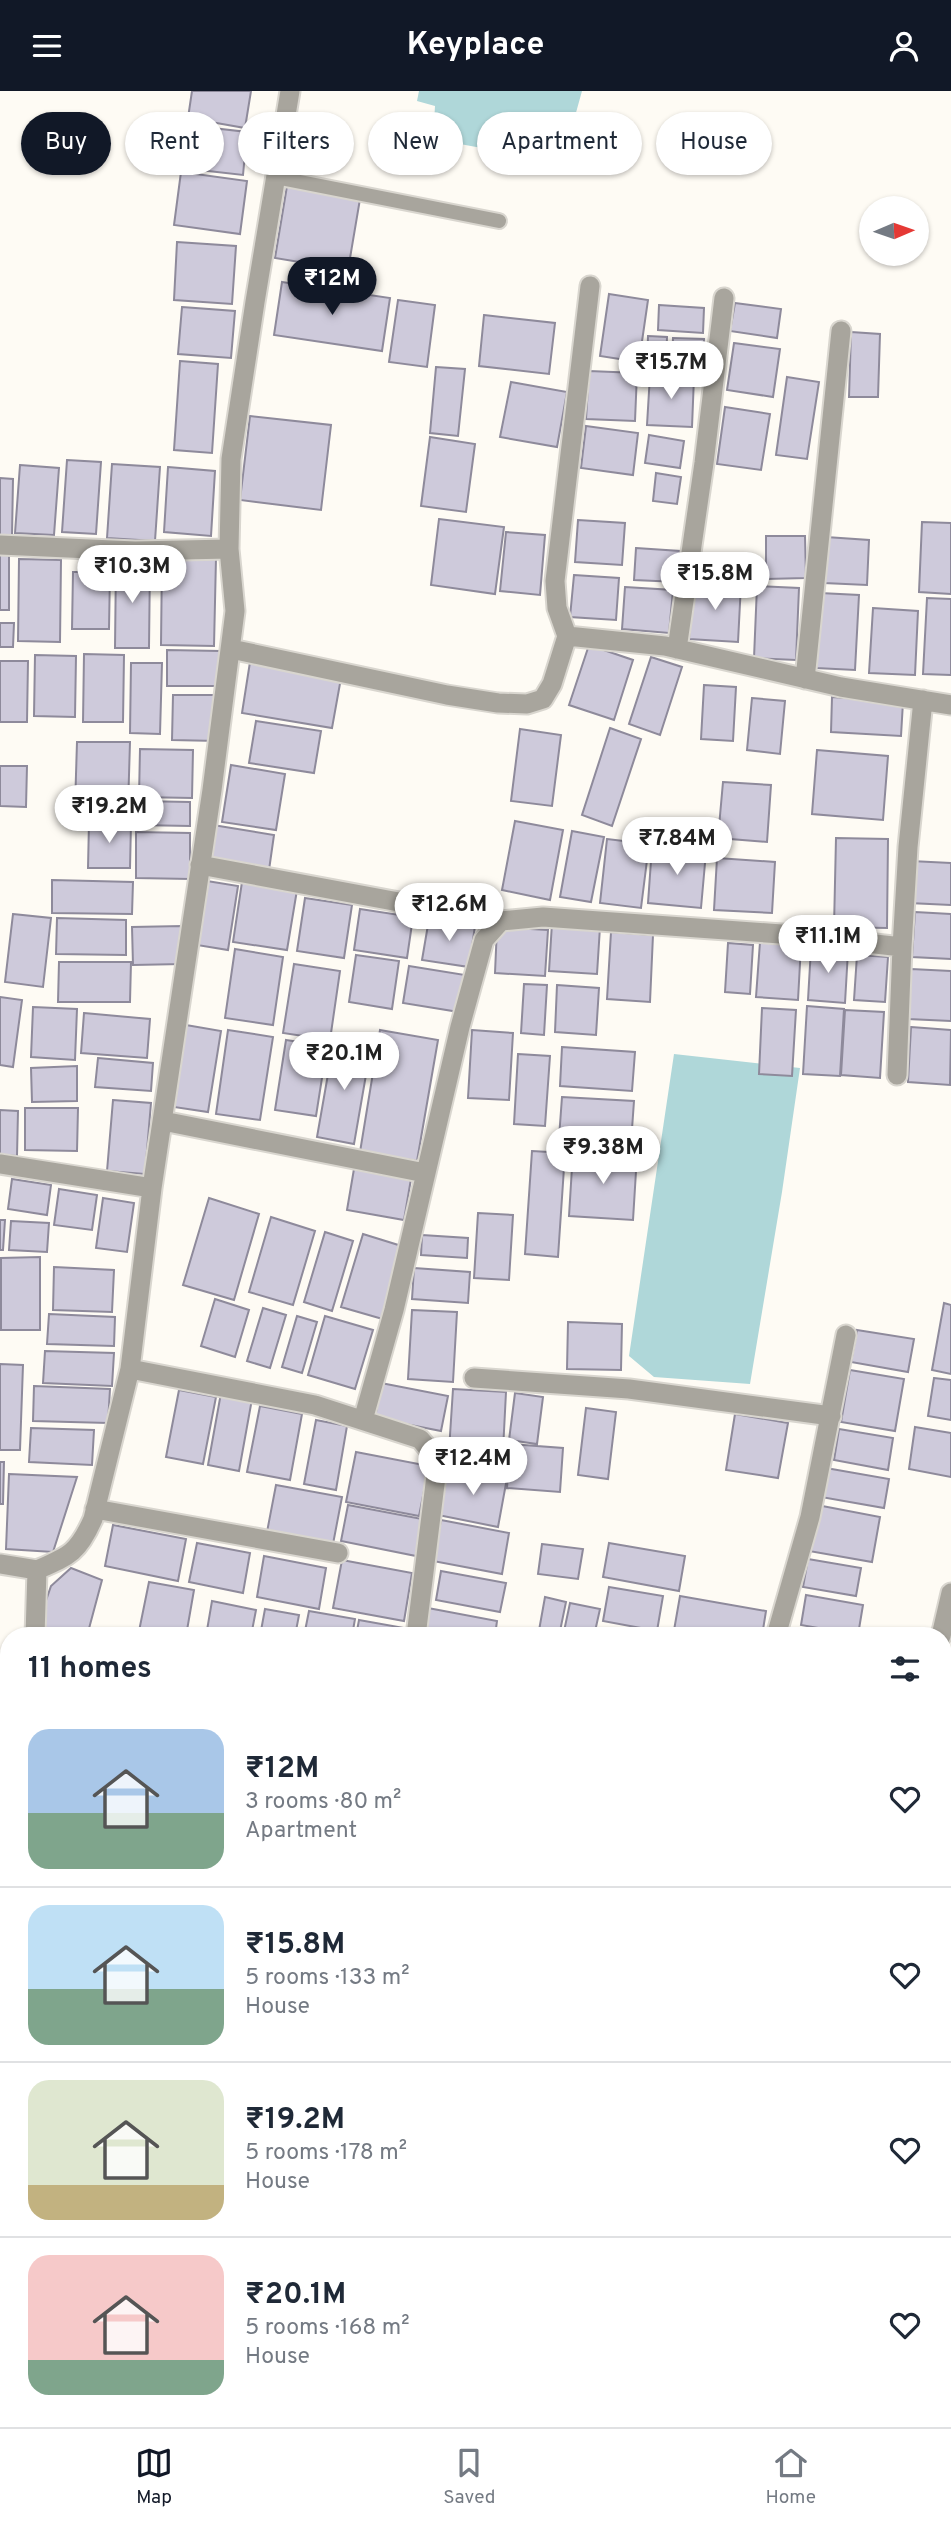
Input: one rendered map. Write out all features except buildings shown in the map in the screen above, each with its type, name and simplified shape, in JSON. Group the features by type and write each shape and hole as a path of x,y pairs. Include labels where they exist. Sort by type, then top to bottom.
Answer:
{"street":[{"path":"0,1565 37,1570 69,1556 84,1540 95,1509 130,1370 152,1188 231,649 235,611 229,549 231,459 290,91"},
{"path":"231,649 446,695 498,703 527,704 543,698 552,684 567,636 557,608 555,581 590,286"},
{"path":"677,649 724,299"},
{"path":"805,679 841,331"},
{"path":"0,545 135,551 229,549"},
{"path":"567,636 677,649 805,679 951,705"},
{"path":"897,1075 908,847 923,700"},
{"path":"200,865 501,921 543,917 795,935 902,947"},
{"path":"363,1420 394,1310 460,1027 484,940 501,921"},
{"path":"163,1121 425,1173"},
{"path":"0,1164 152,1188"},
{"path":"779,1627 810,1517 846,1335"},
{"path":"130,1370 315,1405 420,1439 438,1459 417,1627"},
{"path":"474,1378 629,1389 831,1416"},
{"path":"95,1509 338,1553"},
{"path":"35,1627 37,1570"},
{"path":"943,1627 951,1593"}],"lane":[{"path":"275,177 499,221"}],"water":[{"path":"419,91 582,91 576,112 477,112 477,147 463,145 463,112 435,112 435,106 417,101"},
{"path":"674,1054 800,1068 750,1384 654,1377 629,1356"}]}
